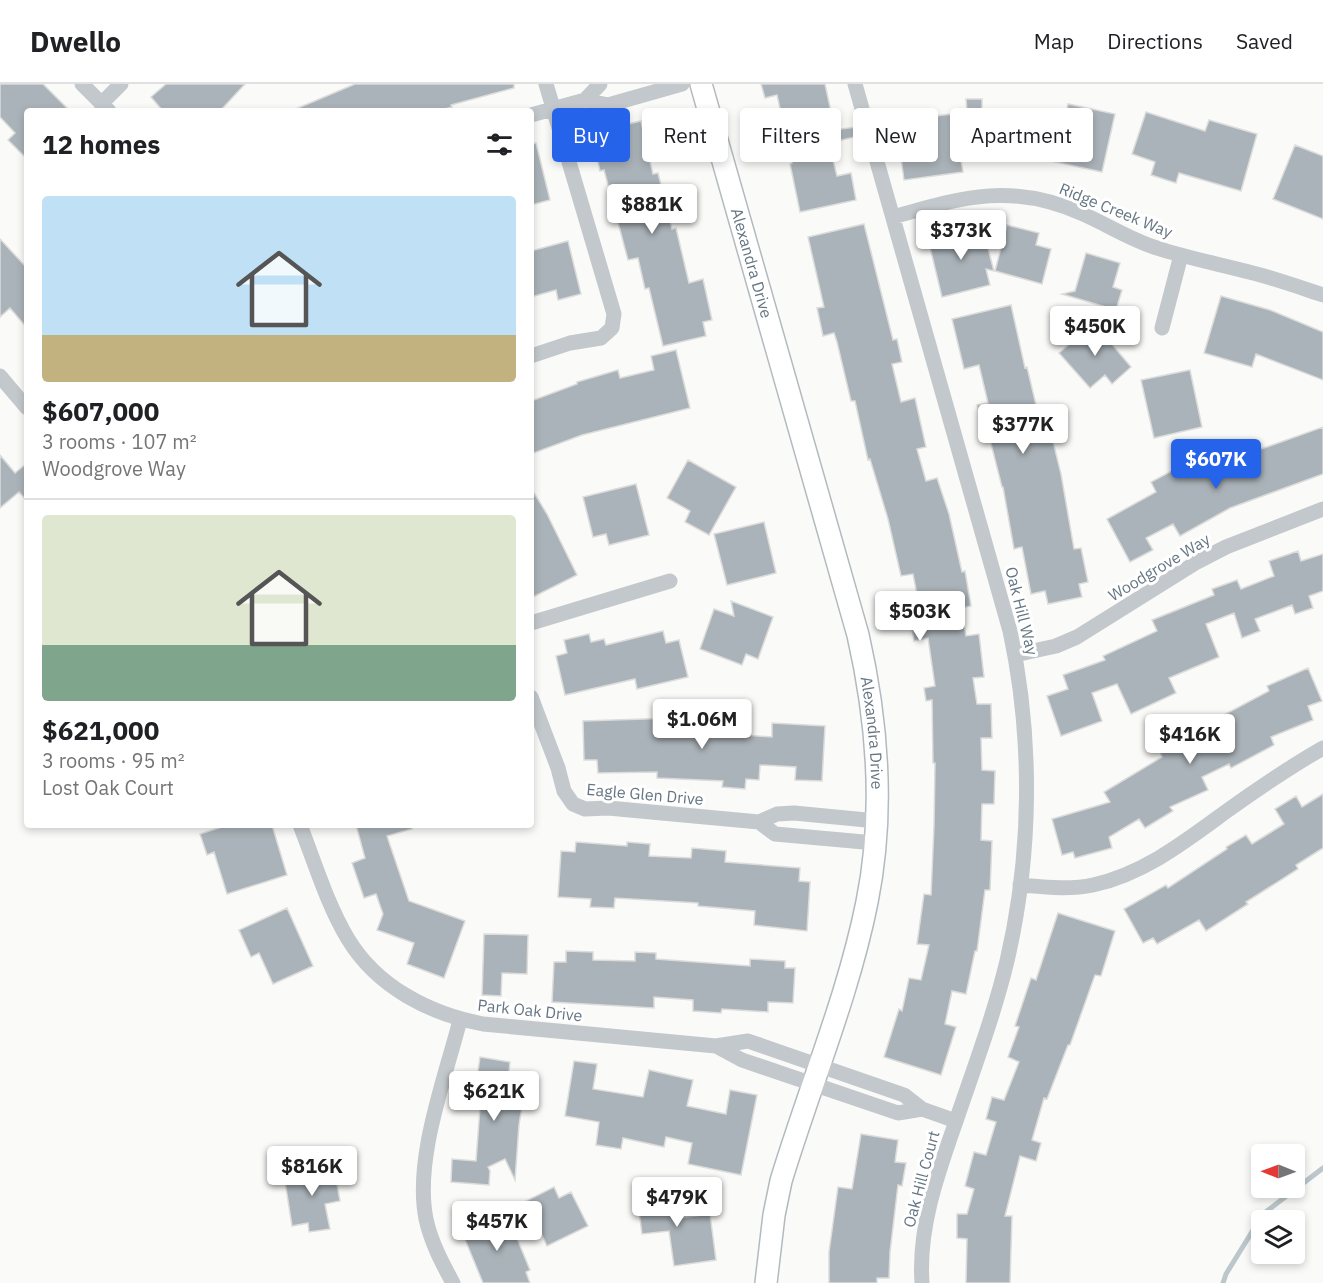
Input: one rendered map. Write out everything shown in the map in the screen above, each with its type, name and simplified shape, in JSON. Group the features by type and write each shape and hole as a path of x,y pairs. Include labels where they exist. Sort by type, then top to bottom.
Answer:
{"street":[{"path":"82,84 105,107 121,84"},
{"path":"546,84 554,108"},
{"path":"585,100 600,84"},
{"path":"557,108 585,100 608,105 642,89 682,84"},
{"name":"Alexandra Drive","path":"700,84 860,643 869,689 877,753 877,821 867,900 860,932 781,1181 774,1215 766,1283"},
{"name":"Oak Hill Way","path":"855,84 1010,631 1020,692 1026,771 1020,885 1014,925 1000,987 956,1121"},
{"path":"534,115 552,110"},
{"path":"534,356 570,343 601,338 612,328 614,314 570,162"},
{"name":"Ridge Creek Way","path":"893,217 955,199 993,194 1013,195 1058,204 1143,244 1283,281 1323,295"},
{"path":"1162,328 1181,255"},
{"path":"0,376 24,404"},
{"name":"Woodgrove Way","path":"1015,655 1035,652 1077,637 1207,557 1262,532 1323,509"},
{"path":"534,622 670,581"},
{"name":"Eagle Glen Drive","path":"534,705 558,768 564,791 573,804 585,809 608,808 759,822 777,814 794,813 877,821"},
{"path":"1020,885 1078,887 1114,879 1134,871 1176,848 1271,779 1323,748"},
{"path":"816,839 818,815"},
{"name":"Eagle Glen Drive","path":"759,822 776,834 875,843"},
{"name":"Park Oak Drive","path":"301,828 333,909 349,939 367,964 387,983 435,1011 460,1020 483,1024 716,1046 748,1041 772,1050 815,1075"},
{"path":"453,1283 432,1242 426,1219 423,1192 426,1152 460,1020"},
{"name":"Park Oak Drive","path":"716,1046 742,1060 766,1068 815,1075"},
{"path":"766,1068 772,1050"},
{"path":"815,1075 874,1084 904,1095 922,1109 956,1121"},
{"path":"815,1075 868,1103 898,1113 922,1109"},
{"path":"868,1103 874,1084"},
{"name":"Oak Hill Court","path":"922,1283 922,1251 929,1207 956,1121"}],"building":[{"path":"0,84 43,84 67,108 24,108 24,156 8,140 15,133 0,117"},
{"path":"166,84 245,84 223,108 160,108 151,97"},
{"path":"355,84 514,84 514,88 451,105 452,107 448,108 298,108"},
{"path":"761,84 825,84 830,108 780,108 777,95 765,98"},
{"path":"966,99 982,99 982,108 967,108"},
{"path":"1068,104 1087,108 1067,108"},
{"path":"1093,109 1115,114 1102,172 1056,162 1093,162"},
{"path":"1146,112 1205,131 1209,120 1257,134 1241,191 1179,173 1176,183 1151,175 1155,162 1132,154"},
{"path":"950,114 950,162 961,162 963,172 904,180 902,162 938,162 938,116"},
{"path":"641,121 642,162 650,162 653,174 658,173 672,229 676,228 689,283 703,279 712,320 703,322 706,336 663,346 649,288 645,289 638,258 628,260 604,170 600,171 598,162 630,162 630,124"},
{"path":"853,128 853,137 841,140 841,129"},
{"path":"534,143 536,143 550,200 534,204"},
{"path":"1295,145 1323,156 1323,219 1273,199"},
{"path":"834,162 837,176 851,173 856,200 800,212 790,164"},
{"path":"864,224 893,340 897,339 902,362 892,364 901,402 915,398 926,447 917,449 926,481 937,478 949,514 962,572 965,571 971,606 961,608 966,636 979,634 984,677 973,678 977,704 991,704 992,738 981,738 982,770 995,771 994,804 982,804 981,840 992,841 990,890 985,890 977,951 975,951 966,994 952,991 945,1024 956,1027 941,1075 884,1057 899,1009 902,1011 909,978 921,980 929,945 917,944 924,894 931,895 934,826 935,763 933,763 932,700 926,701 924,688 935,686 928,638 914,641 912,628 923,626 913,574 901,576 888,519 870,459 868,460 855,401 851,401 837,342 834,333 823,336 817,308 824,307 808,237"},
{"path":"1007,225 1039,233 1036,245 1051,249 1042,284 995,271"},
{"path":"982,226 994,271 986,269 990,285 942,297 928,239"},
{"path":"0,239 24,265 24,324 10,308 0,317"},
{"path":"568,241 581,294 558,300 556,290 534,296 534,250"},
{"path":"1086,253 1120,263 1113,287 1122,290 1116,310 1062,294 1075,291"},
{"path":"1221,296 1270,310 1323,332 1323,380 1256,354 1252,367 1204,353"},
{"path":"1011,305 1041,426 1049,425 1061,474 1074,549 1081,548 1088,582 1079,584 1082,597 1048,604 1045,591 1031,594 1022,547 1014,549 1003,487 987,428 983,429 977,405 988,403 979,365 964,369 952,319"},
{"path":"1094,323 1131,367 1112,384 1105,375 1090,388 1059,353"},
{"path":"676,350 690,408 582,435 534,453 534,400 577,384 577,382 618,370 620,378 654,370 651,356"},
{"path":"1190,370 1202,427 1154,438 1141,380"},
{"path":"1323,427 1323,474 1230,508 1180,536 1173,524 1146,538 1153,550 1130,562 1107,519 1156,492 1151,482 1196,458 1202,470"},
{"path":"0,455 15,473 24,466 24,498 19,492 0,508"},
{"path":"688,460 736,487 709,535 685,522 690,511 667,498"},
{"path":"636,484 649,535 609,545 606,534 593,537 583,497"},
{"path":"534,493 547,514 577,575 534,596"},
{"path":"764,522 776,573 727,585 714,534"},
{"path":"1298,551 1301,561 1323,554 1323,591 1309,596 1313,608 1295,614 1292,605 1255,619 1260,631 1242,638 1234,613 1206,624 1219,657 1169,678 1176,693 1131,714 1117,684 1092,693 1102,721 1061,736 1047,696 1068,689 1063,675 1105,660 1103,656 1157,631 1152,620 1214,595 1212,589 1237,580 1241,589 1274,576 1269,561"},
{"path":"731,601 773,617 758,659 746,654 742,665 700,649 714,609 734,616"},
{"path":"663,631 666,643 679,640 688,677 637,689 635,679 565,695 556,656 567,653 564,640 589,634 591,642 604,639 606,645"},
{"path":"1308,668 1322,701 1308,706 1313,720 1271,737 1274,745 1231,768 1229,764 1202,777 1208,790 1170,807 1173,811 1145,828 1139,819 1109,837 1112,848 1075,858 1073,852 1062,855 1052,819 1110,802 1104,792 1162,757 1157,746 1203,726 1269,691 1267,686"},
{"path":"675,718 706,720 706,732 772,737 772,723 825,726 822,781 795,780 796,767 760,765 759,780 746,779 745,789 722,787 723,781 657,778 657,772 598,773 597,760 584,760 583,721"},
{"path":"1323,794 1323,848 1296,865 1298,869 1206,931 1199,920 1157,944 1153,938 1143,943 1124,909 1166,885 1168,888 1246,835 1252,844 1284,824 1275,809 1296,796 1302,807"},
{"path":"219,828 273,828 287,875 227,894 214,852 207,855 200,834"},
{"path":"357,828 412,828 387,836 409,901 465,921 444,978 407,964 414,943 377,930 383,914 376,894 364,898 352,863 365,858"},
{"path":"576,842 627,846 627,842 650,844 649,856 691,858 692,848 726,851 725,862 800,868 799,881 810,882 807,931 754,925 755,911 698,906 698,903 615,898 614,908 590,907 591,899 558,897 561,851 575,852"},
{"path":"287,908 313,966 273,984 259,953 251,957 239,930"},
{"path":"1058,913 1115,931 1101,976 1095,975 1070,1045 1068,1045 1047,1099 1044,1098 1032,1140 1041,1143 1036,1161 1020,1156 1005,1216 1012,1216 1010,1283 966,1283 967,1239 957,1238 957,1214 967,1214 974,1189 965,1186 974,1152 986,1155 996,1122 986,1119 992,1097 1004,1100 1019,1062 1008,1057 1019,1027 1015,1026 1031,978 1036,980"},
{"path":"484,934 528,935 527,974 502,973 501,996 482,995"},
{"path":"566,951 593,952 593,960 635,961 635,952 656,953 656,959 750,966 750,959 785,961 785,968 795,968 793,1003 768,1002 768,1012 722,1009 721,1013 693,1011 693,1000 654,997 654,1008 552,1002 554,962 566,962"},
{"path":"480,1057 510,1062 509,1072 527,1075 519,1125 515,1180 505,1159 488,1167 489,1185 451,1182 452,1159 476,1161 480,1108 473,1107"},
{"path":"574,1061 597,1064 593,1089 643,1097 649,1070 693,1080 687,1106 726,1114 730,1090 757,1095 741,1175 688,1164 692,1143 666,1137 664,1147 623,1138 621,1149 596,1145 599,1122 565,1116"},
{"path":"861,1134 898,1140 895,1162 906,1163 902,1186 898,1185 889,1278 877,1278 877,1283 829,1283 829,1252 838,1187 852,1189"},
{"path":"334,1167 340,1201 325,1204 330,1229 309,1232 308,1223 292,1226 284,1175"},
{"path":"660,1184 663,1207 679,1205 681,1218 710,1214 716,1260 674,1266 669,1231 642,1234 636,1188"},
{"path":"554,1187 559,1198 571,1192 588,1226 547,1246 526,1201"},
{"path":"507,1214 530,1270 526,1272 530,1283 483,1283 462,1232"}],"waterway":[{"path":"1223,1283 1226,1274 1263,1214 1323,1168"}]}
